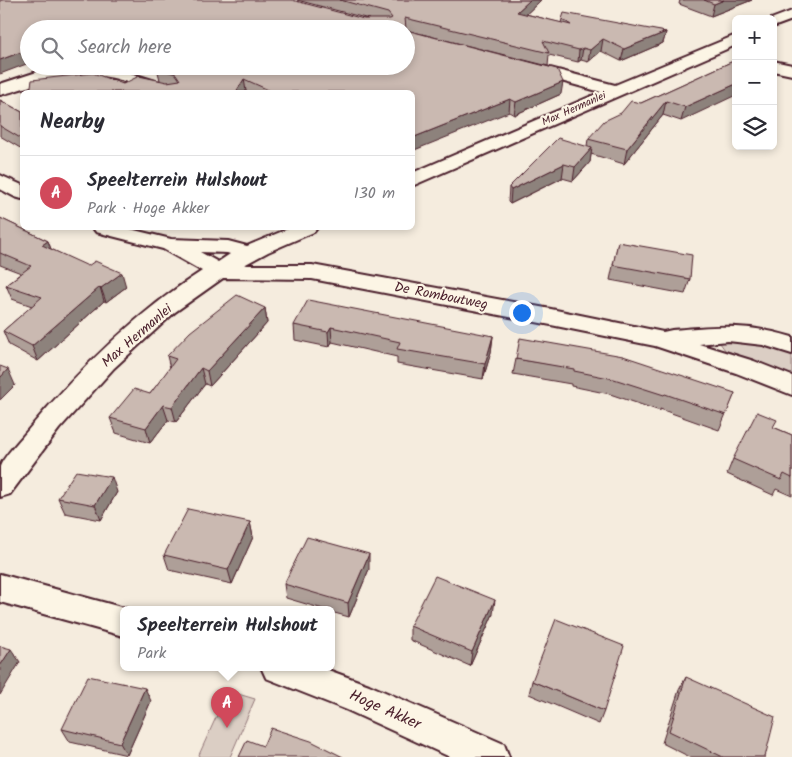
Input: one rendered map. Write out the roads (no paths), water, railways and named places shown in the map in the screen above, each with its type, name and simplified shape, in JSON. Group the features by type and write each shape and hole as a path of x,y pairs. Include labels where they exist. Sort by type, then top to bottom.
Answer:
{"street":[{"path":"777,21 792,15"},
{"name":"Max Hermanlei","path":"415,179 732,41"},
{"path":"708,50 732,56"},
{"path":"509,62 617,91"},
{"path":"777,67 792,70"},
{"path":"0,90 42,75"},
{"path":"122,75 166,90"},
{"name":"De Romboutweg","path":"111,230 170,245 228,247 250,253"},
{"name":"Max Hermanlei","path":"0,486 28,447 92,376 156,317 218,271 250,253 302,230"},
{"name":"De Romboutweg","path":"272,243 312,272"},
{"name":"De Romboutweg","path":"170,245 218,271 312,272 658,339 745,367 792,386"},
{"name":"De Romboutweg","path":"658,339 728,332 766,337 792,346"},
{"path":"0,588 120,621"},
{"name":"Hoge Akker","path":"289,671 357,697 491,757"}],"place":[{"name":"Speelterrein Hulshout","path":"227,728"}]}
